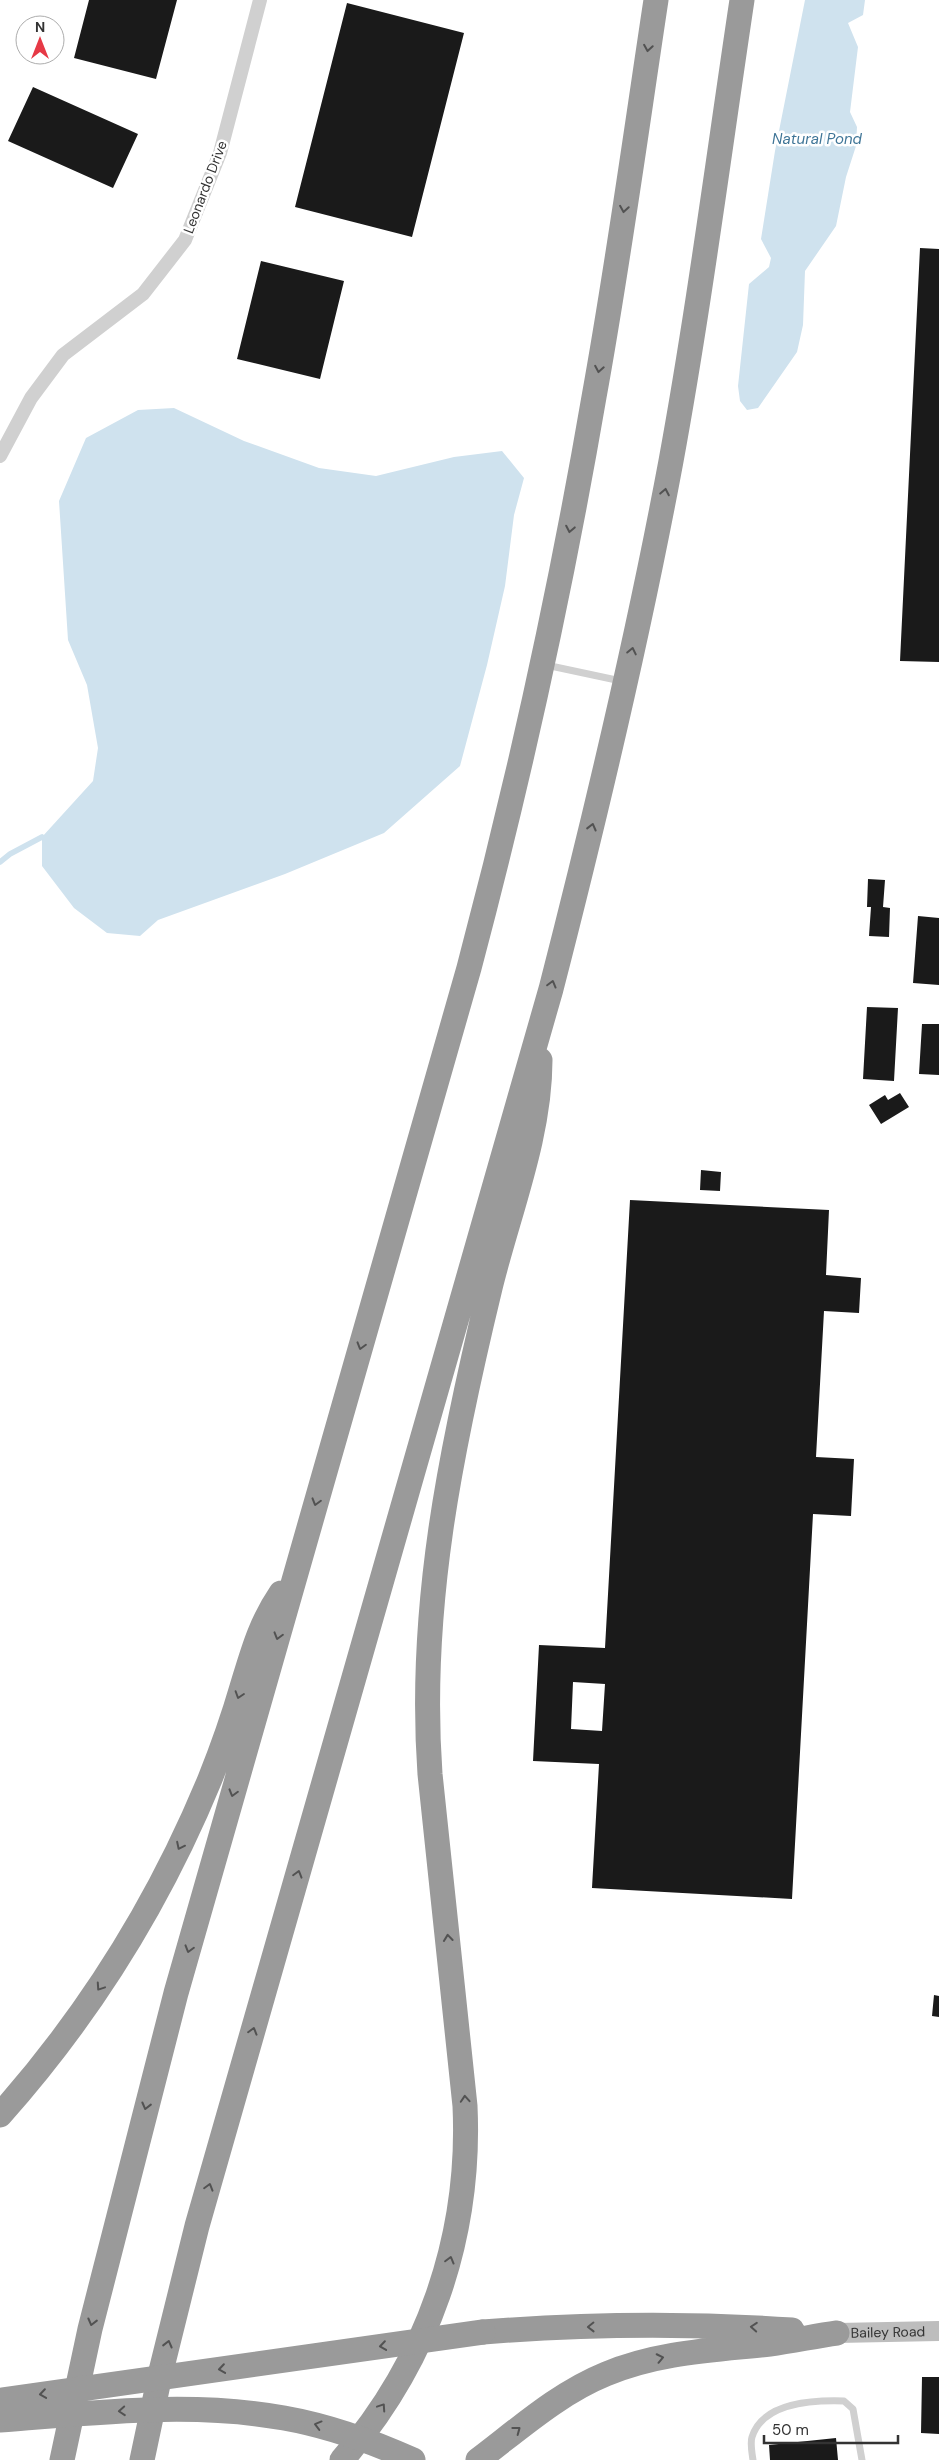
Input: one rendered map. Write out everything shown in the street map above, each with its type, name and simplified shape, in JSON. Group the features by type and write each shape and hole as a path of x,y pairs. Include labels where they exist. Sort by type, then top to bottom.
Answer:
{"highway":[{"path":"62,2460 90,2329 159,2055 471,959 508,815 543,664 598,378 656,0"},
{"path":"142,2460 160,2375 198,2226 539,1031 577,889 626,682 680,409 742,0"},
{"path":"342,2460 387,2400 420,2342 449,2265 462,2202 466,2151 465,2106 430,1774 426,1710 428,1636 437,1552 468,1386 491,1285 537,1112 540,1078 539,1031"},
{"path":"0,2115 72,2027 111,1971 145,1914 182,1843 211,1777 260,1629 274,1604 296,1573"},
{"path":"1,2407 483,2332 559,2328 741,2326 837,2333"},
{"path":"478,2460 560,2399 592,2380 621,2368 688,2353 771,2344 837,2333"},
{"path":"1,2407 228,2411 283,2418 337,2430 413,2460"}],"main road":[{"name":"Bailey Road","path":"837,2333 939,2331"}],"street":[{"name":"Leonardo Drive","path":"0,456 31,398 63,356 143,294 185,240 220,153 260,0"}],"lane":[{"path":"543,664 626,682"},
{"path":"752,2460 751,2438 760,2420 785,2408 817,2400 844,2401 853,2409 862,2460"}],"water":[{"name":"Natural Pond","path":"805,0 865,0 863,15 848,23 858,47 850,112 857,127 856,146 846,177 836,226 805,271 803,325 797,352 758,408 747,410 740,401 738,386 749,284 769,267 771,258 761,239 775,151"},
{"path":"174,408 244,441 319,468 376,476 454,457 502,451 524,478 514,515 505,586 487,665 460,766 384,833 285,874 158,920 140,936 107,933 74,908 42,866 42,837 93,781 98,748 87,685 68,640 59,501 86,438 138,410"}],"building":[{"path":"89,0 177,0 156,79 74,58"},
{"path":"347,3 464,33 412,237 295,207"},
{"path":"33,87 138,134 113,188 8,141"},
{"path":"920,248 939,249 939,662 900,661"},
{"path":"261,261 344,281 320,379 237,359"},
{"path":"868,879 885,880 883,907 890,908 889,937 869,936 871,907 867,907"},
{"path":"918,916 939,918 939,985 913,983"},
{"path":"867,1007 898,1008 894,1081 863,1079"},
{"path":"922,1024 939,1024 939,1075 919,1074"},
{"path":"900,1093 909,1107 881,1124 869,1105 885,1095 888,1100"},
{"path":"701,1170 721,1172 720,1191 700,1190"},
{"path":"630,1200 829,1210 826,1275 861,1278 859,1313 824,1311 816,1457 854,1459 851,1516 813,1514 792,1899 592,1888 599,1764 533,1761 539,1645 605,1648","holes":["573,1682 605,1684 602,1731 571,1729"]},
{"path":"934,1995 939,1996 939,2017 932,2016"},
{"path":"922,2377 939,2377 939,2434 921,2433"},
{"path":"836,2438 838,2460 770,2460 769,2445"}],"waterway":[{"path":"0,862 10,854 42,837"}]}
